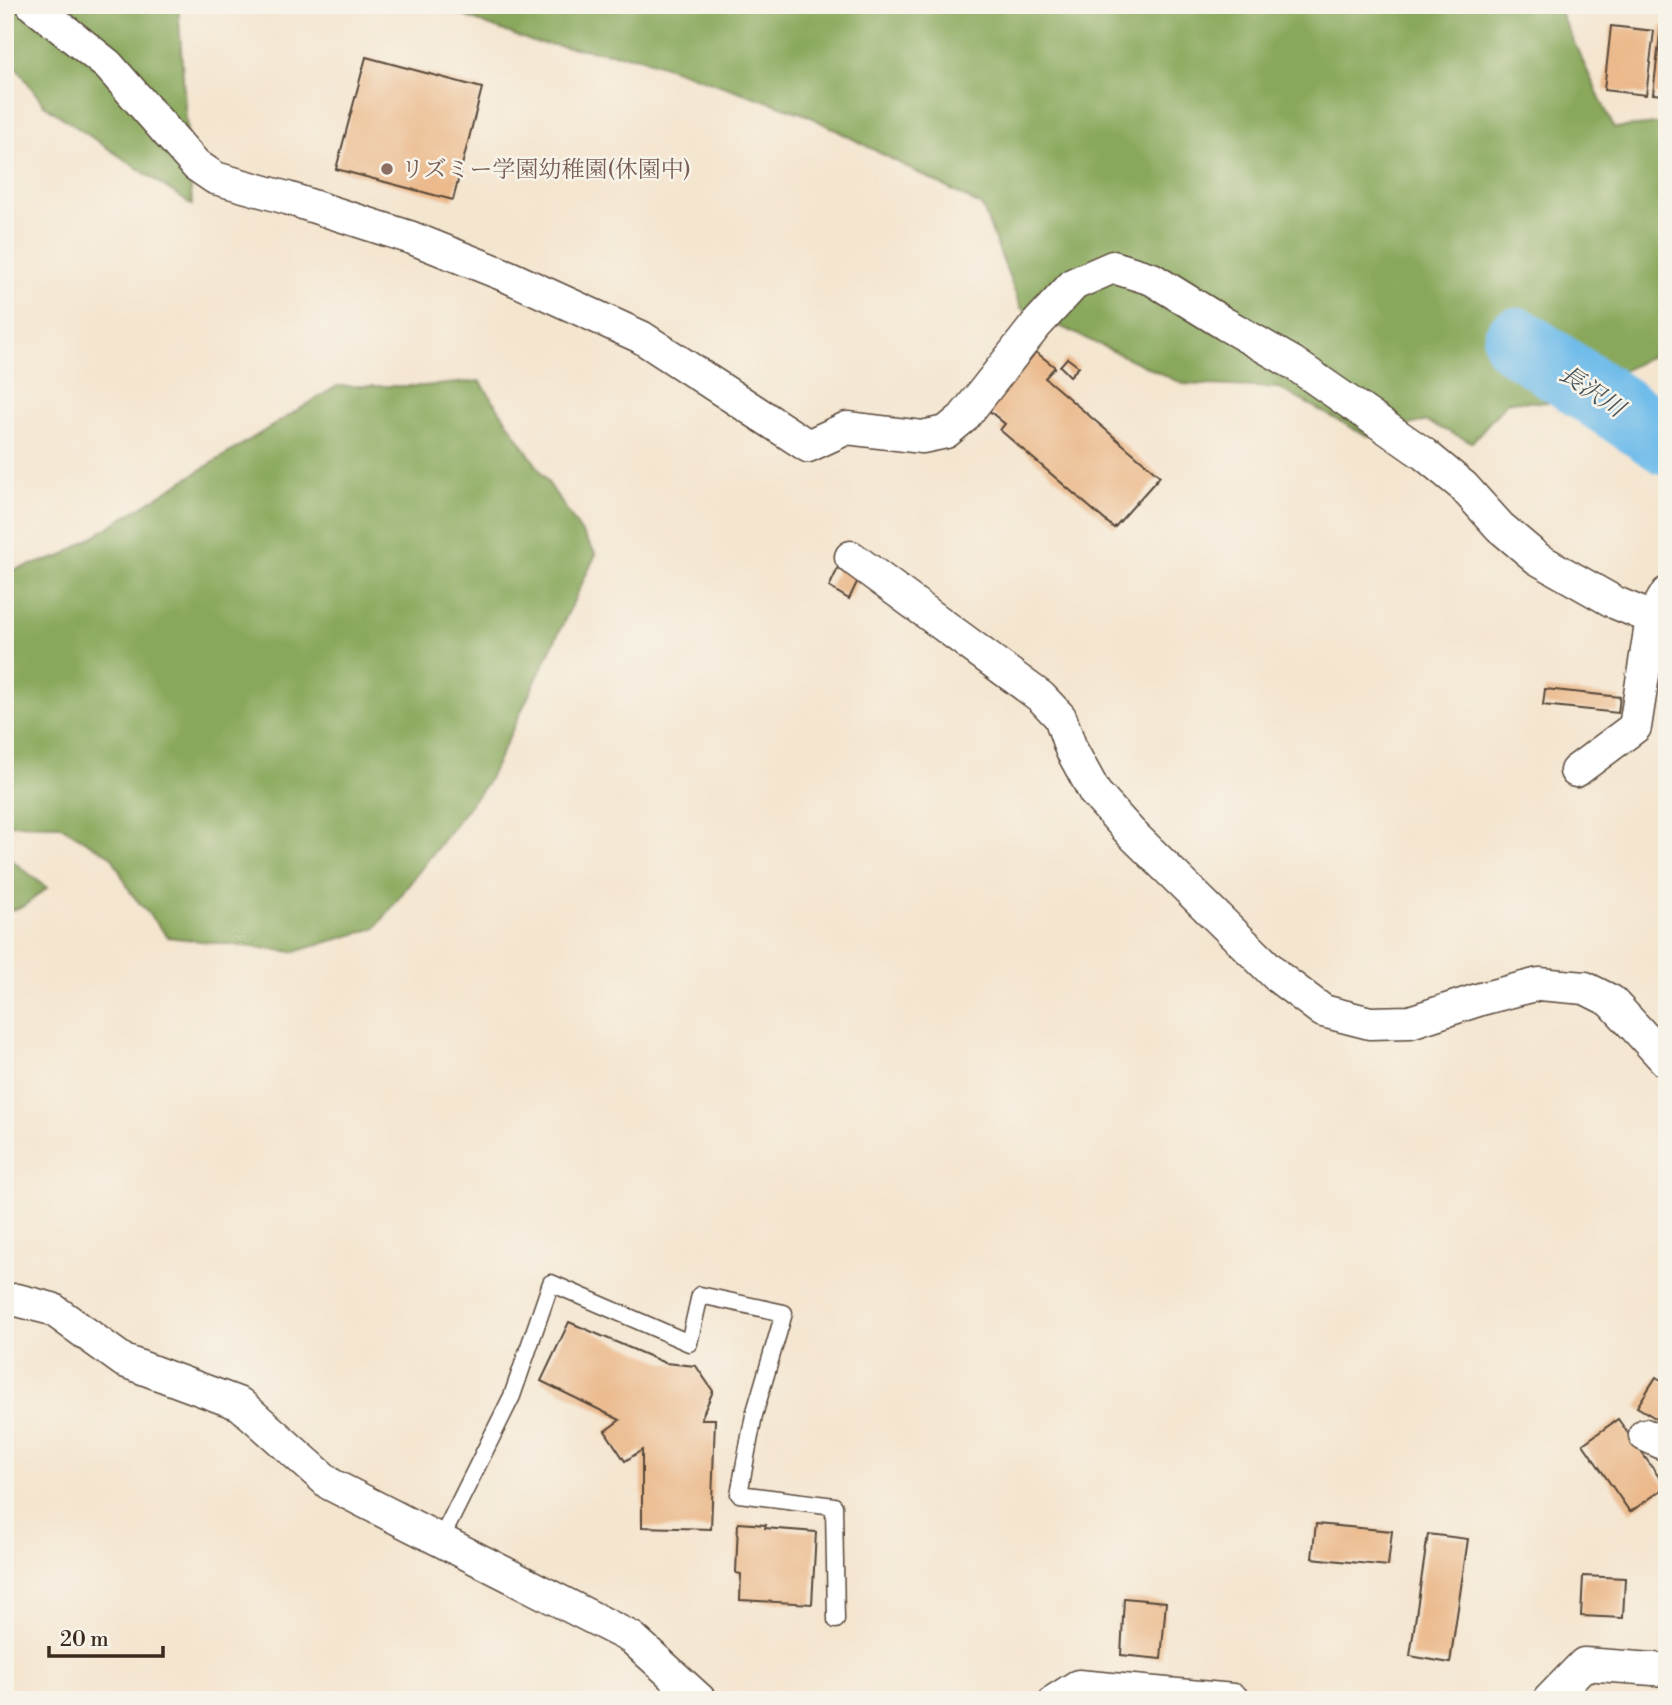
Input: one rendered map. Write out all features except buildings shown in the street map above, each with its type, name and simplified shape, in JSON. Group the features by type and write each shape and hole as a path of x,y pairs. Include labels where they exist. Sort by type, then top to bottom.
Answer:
{"street":[{"path":"33,5 108,65 196,165 215,178 412,238 507,276 640,337 808,446 848,428 922,438 946,432 963,418 1036,325 1074,284 1113,267 1152,279 1293,363 1424,454 1463,485 1500,527 1538,559 1616,603 1662,612 1635,727 1576,771"},
{"path":"851,557 1041,697 1060,717 1071,749 1095,793 1131,833 1278,977 1323,1011 1370,1023 1410,1022 1539,984 1585,988 1611,1001 1667,1062"},
{"path":"5,1301 17,1300 51,1309 124,1361 240,1404 330,1484 632,1637 700,1700"},
{"path":"1549,1700 1584,1664 1667,1670"},
{"path":"1056,1700 1078,1686 1233,1700"}],"lane":[{"path":"441,1539 512,1396 551,1283 689,1343 700,1295 784,1313 754,1415 738,1494 834,1506 836,1620"}],"green space":[{"path":"5,5 178,5 192,205 44,105 5,51"},
{"path":"435,5 1560,5 1561,15 1614,128 1667,123 1667,348 1562,403 1508,401 1472,442 1425,421 1367,436 1279,388 1183,384 1021,308 982,206 807,115 639,57 533,42"},
{"path":"480,381 596,554 488,781 376,928 294,952 168,937 131,893 112,857 59,825 5,824 5,572 60,557 337,386 424,386"},
{"path":"5,855 47,888 25,905 5,913"}],"waterway":[{"name":"長沢川","path":"1517,341 1667,441"}],"place":[{"name":"リズミー学園幼稚園(休園中)","path":"387,169"}]}
